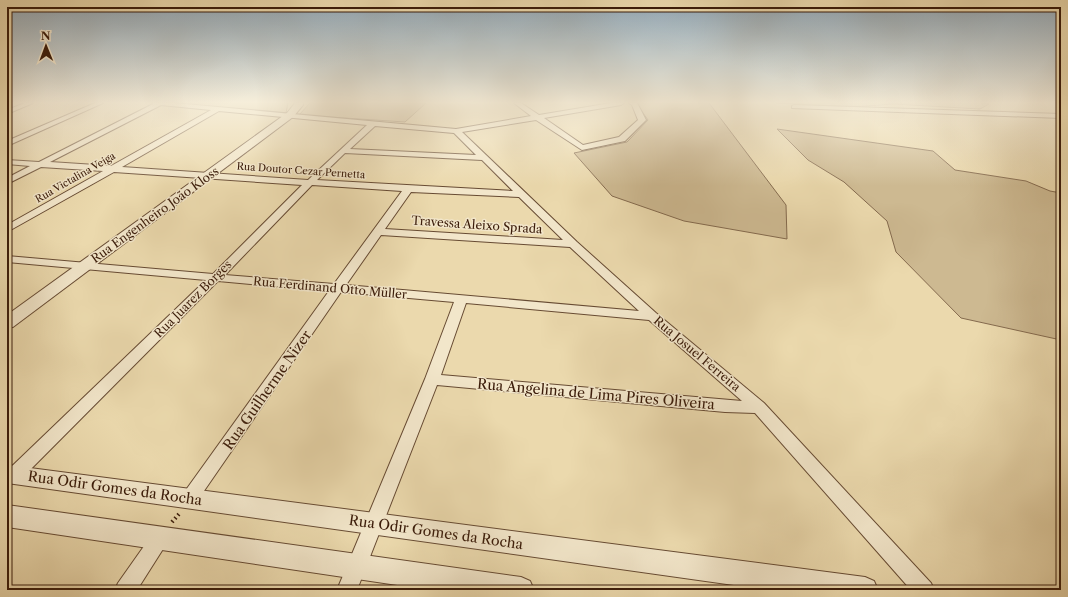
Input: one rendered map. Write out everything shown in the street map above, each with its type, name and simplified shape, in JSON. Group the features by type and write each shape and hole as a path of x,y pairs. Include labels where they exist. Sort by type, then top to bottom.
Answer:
{"street":[{"path":"7,144 37,131"},
{"path":"7,181 105,131"},
{"name":"Rua Victalina Veiga","path":"7,229 179,131"},
{"name":"Rua Engenheiro João Kloss","path":"7,323 269,131"},
{"name":"Rua Juarez Borges","path":"10,474 215,278 310,182 365,131"},
{"name":"Rua Josuel Ferreira","path":"456,131 573,244 652,316 759,406 924,590"},
{"path":"558,131 582,148 622,139 631,131"},
{"path":"343,151 483,158"},
{"name":"Rua Doutor Cezar Pernetta","path":"7,162 408,189 522,194"},
{"name":"Rua Guilherme Nizer","path":"189,499 408,189"},
{"name":"Travessa Aleixo Sprada","path":"378,232 573,244"},
{"name":"Rua Ferdinand Otto Müller","path":"7,259 462,298 652,316"},
{"path":"347,590 432,379 462,298"},
{"name":"Rua Angelina de Lima Pires Oliveira","path":"432,379 725,406 759,406"},
{"name":"Rua Odir Gomes da Rocha","path":"10,474 865,590"},
{"path":"7,516 521,590"},
{"path":"125,590 161,538"}],"path":[{"path":"161,538 189,499"}],"shaded area":[{"path":"638,131 730,131 786,205 787,239 684,221 612,196 574,153 627,142"},
{"path":"779,131 790,131 933,151 955,170 1026,181 1050,191 1061,193 1061,340 961,318 896,252 887,221 844,182 808,160"}]}
